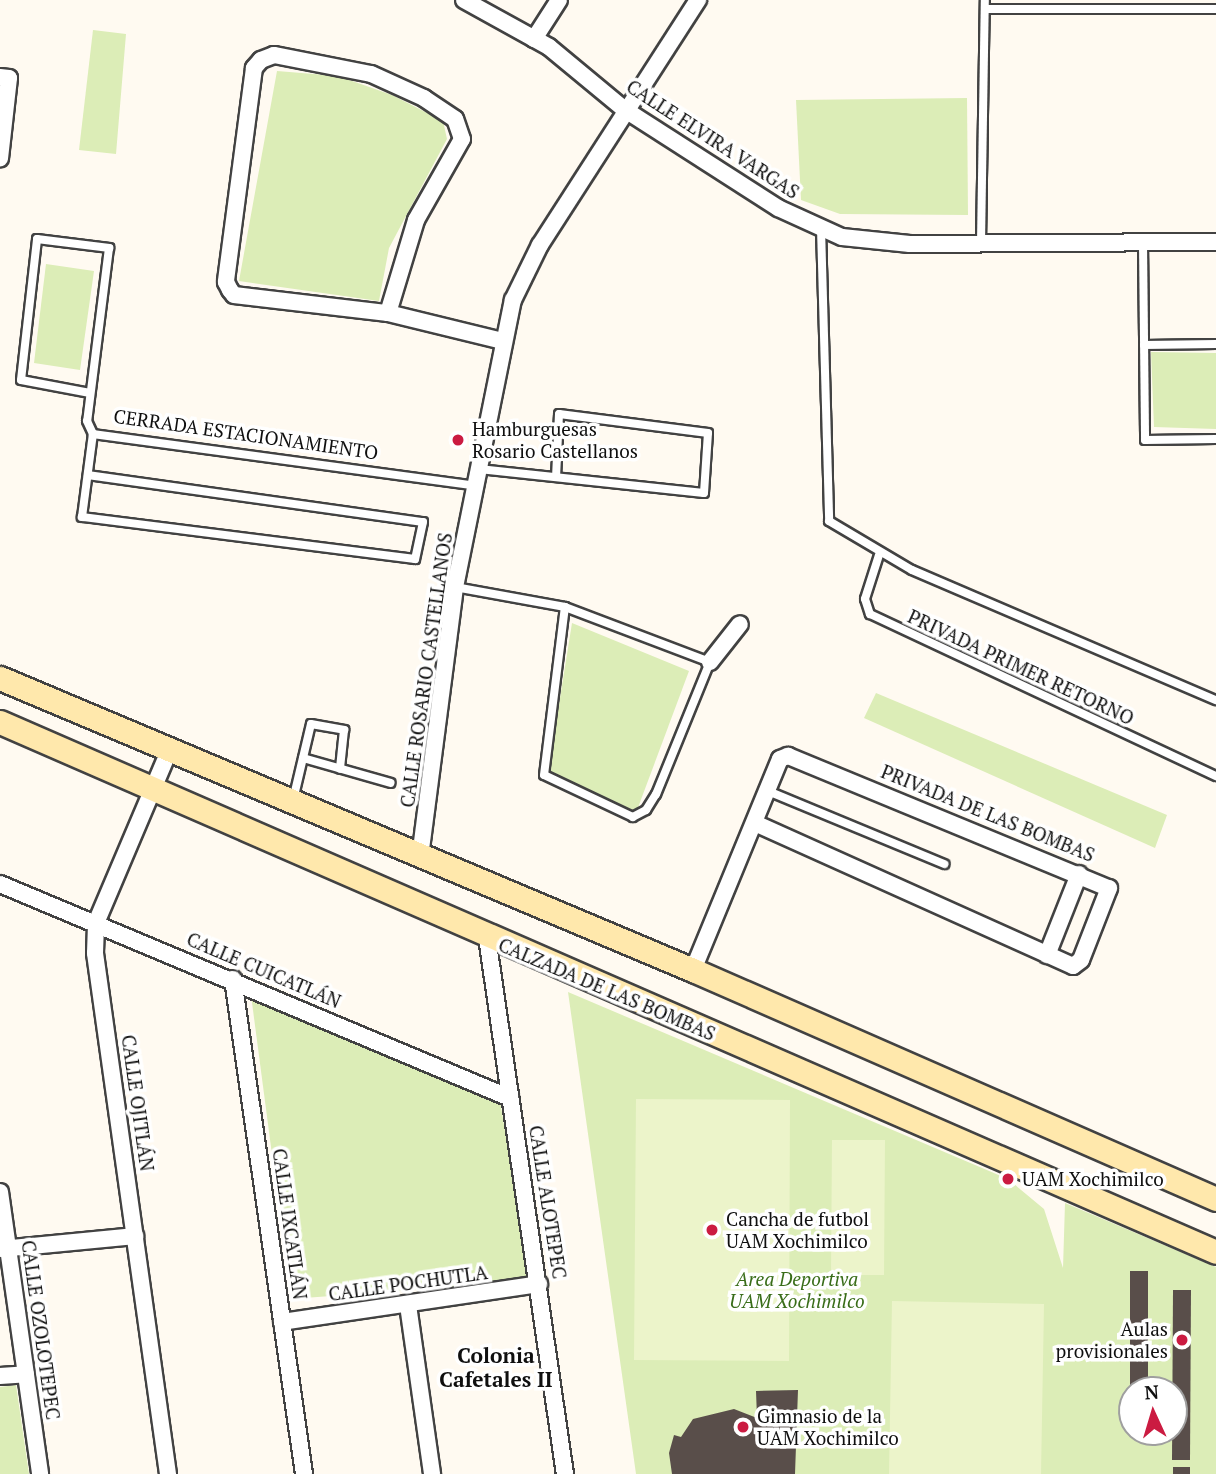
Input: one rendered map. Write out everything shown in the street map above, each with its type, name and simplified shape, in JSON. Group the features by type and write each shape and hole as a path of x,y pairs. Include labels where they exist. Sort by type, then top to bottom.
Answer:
{"main road":[{"path":"0,678 420,857 694,970 1216,1199"},
{"name":"CALZADA DE LAS BOMBAS","path":"0,722 487,937 1216,1252"}],"street":[{"name":"CALLE ELVIRA VARGAS","path":"464,0 534,39 624,109 778,208 821,228 856,239 981,243 1216,242"},
{"path":"534,39 559,0"},
{"name":"CALLE ROSARIO CASTELLANOS","path":"420,857 455,587 513,300 540,245 624,109 698,0"},
{"path":"388,313 416,220 461,139 455,119 425,98 371,74 274,55 261,60 254,68 226,282 234,295 388,313 503,341"},
{"path":"0,77 9,78 0,158"},
{"path":"710,662 740,624"},
{"name":"CALLE OJITLÁN","path":"168,1474 95,953 96,923 169,751"},
{"name":"PRIVADA DE LAS BOMBAS","path":"694,970 780,759 796,756 1110,888 1081,960 1073,966 755,823"},
{"path":"1047,955 1079,874"},
{"name":"CALLE CUICATLÁN","path":"0,884 233,979 510,1098"},
{"name":"CALLE ALOTEPEC","path":"487,937 565,1474"},
{"name":"CALLE IXCATLÁN","path":"233,979 304,1474"},
{"name":"CALLE OZOLOTEPEC","path":"0,1192 4,1248 40,1474"},
{"path":"4,1248 135,1236"},
{"name":"CALLE POCHUTLA","path":"282,1322 539,1284"},
{"path":"408,1305 432,1474"},
{"path":"0,1376 26,1374"}],"lane":[{"path":"981,243 985,4 1216,9"},
{"path":"821,228 829,521 879,555 1216,700"},
{"path":"90,393 21,380 37,239 109,248 87,421 93,434"},
{"path":"1143,243 1145,440 1216,439"},
{"path":"1144,345 1216,344"},
{"path":"479,469 704,493 708,433 559,415 556,477"},
{"name":"CERRADA ESTACIONAMIENTO","path":"88,475 423,522 415,559 82,517 93,434 476,486"},
{"name":"PRIVADA PRIMER RETORNO","path":"879,555 865,599 870,614 1216,776"},
{"path":"455,587 565,607 710,662 656,794 646,810 633,817 544,775 565,607"},
{"path":"293,803 311,724 344,730 340,769"},
{"path":"303,758 391,783"},
{"path":"768,791 944,864"}],"green space":[{"path":"93,30 126,34 116,154 79,150"},
{"path":"277,71 338,76 392,95 443,121 447,139 389,248 379,301 239,281"},
{"path":"967,98 968,215 840,214 801,200 796,100"},
{"path":"46,264 94,271 80,370 34,363"},
{"path":"1151,352 1216,353 1216,429 1154,427"},
{"path":"572,623 689,671 636,813 548,773"},
{"path":"876,693 1167,815 1155,848 864,718"},
{"name":"Area Deportiva UAM Xochimilco","path":"568,992 1008,1179 1044,1209 1063,1268 1065,1203 1216,1267 1216,1474 636,1474"},
{"path":"251,995 500,1101 530,1281 291,1299"},
{"name":"Cancha de futbol UAM Xochimilco","path":"636,1099 790,1100 789,1361 634,1360"},
{"path":"832,1140 885,1140 884,1275 831,1275"},
{"name":"Cancha de futbol UAM Xochimilco","path":"892,1301 1044,1304 1041,1474 889,1474"},
{"path":"16,1385 29,1474 0,1474 0,1387"}],"building":[{"name":"Aulas provisionales","path":"1130,1271 1148,1271 1148,1376 1130,1376"},
{"name":"Aulas provisionales","path":"1173,1290 1191,1290 1190,1460 1172,1460 1172,1446 1188,1446 1188,1376 1172,1376"},
{"name":"Gimnasio de la UAM Xochimilco","path":"798,1390 795,1474 672,1474 669,1453 674,1435 681,1437 693,1419 734,1409 757,1418 756,1391"},
{"path":"1173,1467 1190,1467 1190,1474 1173,1474"}],"place":[{"name":"Hamburguesas Rosario Castellanos","path":"458,440"},
{"name":"UAM Xochimilco","path":"1008,1179"},
{"name":"Cancha de futbol UAM Xochimilco","path":"712,1230"},
{"name":"Aulas provisionales","path":"1182,1340"},
{"name":"Gimnasio de la UAM Xochimilco","path":"743,1427"}],"district":[{"name":"Colonia Cafetales II","path":"496,1367"}]}
